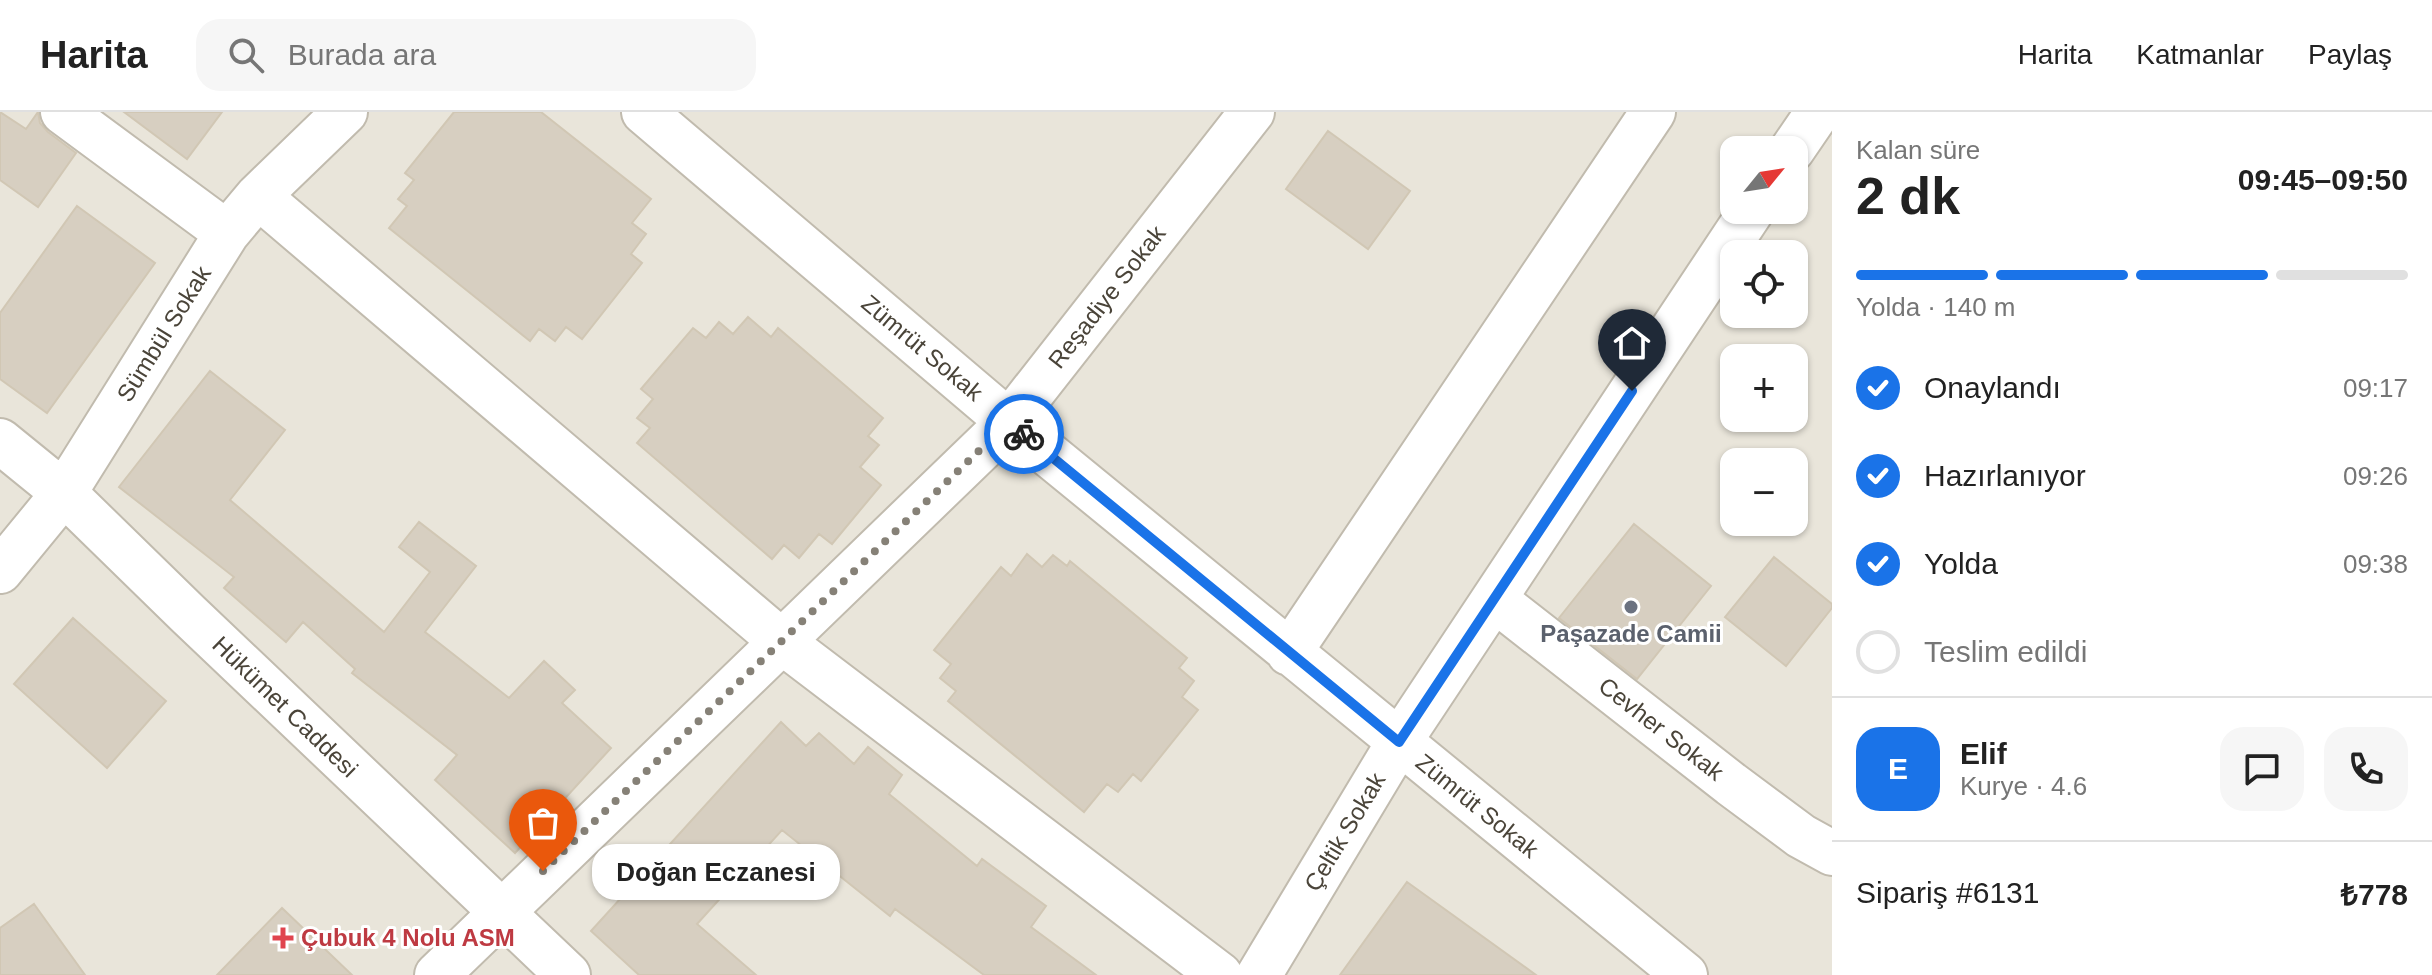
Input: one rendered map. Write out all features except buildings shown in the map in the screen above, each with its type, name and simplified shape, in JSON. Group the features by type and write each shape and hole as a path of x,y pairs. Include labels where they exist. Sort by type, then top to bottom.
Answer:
{"street":[{"path":"63,112 227,233"},
{"name":"Sümbül Sokak","path":"0,571 64,493 227,233 258,196 345,112"},
{"name":"Zümrüt Sokak","path":"644,112 1009,422 1685,975"},
{"name":"Reşadiye Sokak","path":"437,975 1009,422 1252,112"},
{"path":"1289,653 1653,112"},
{"path":"1802,136 1818,112"},
{"path":"258,196 781,641 1220,975"},
{"name":"Çeltik Sokak","path":"1259,975 1399,742 1743,224"},
{"name":"Hükümet Caddesi","path":"0,441 64,493 568,975"},
{"name":"Cevher Sokak","path":"1494,599 1731,784 1801,836 1832,853"}],"shaded area":[{"path":"0,112 1832,112 1832,975 0,975"}],"way so far":[{"path":"543,871 1009,422 1024,434"}],"place":[{"name":"Paşazade Camii","path":"1631,607"},
{"name":"Doğan Eczanesi","path":"543,871"},
{"name":"Çubuk 4 Nolu ASM","path":"283,938"}],"route":[{"path":"1024,434 1399,742 1632,391"}]}
